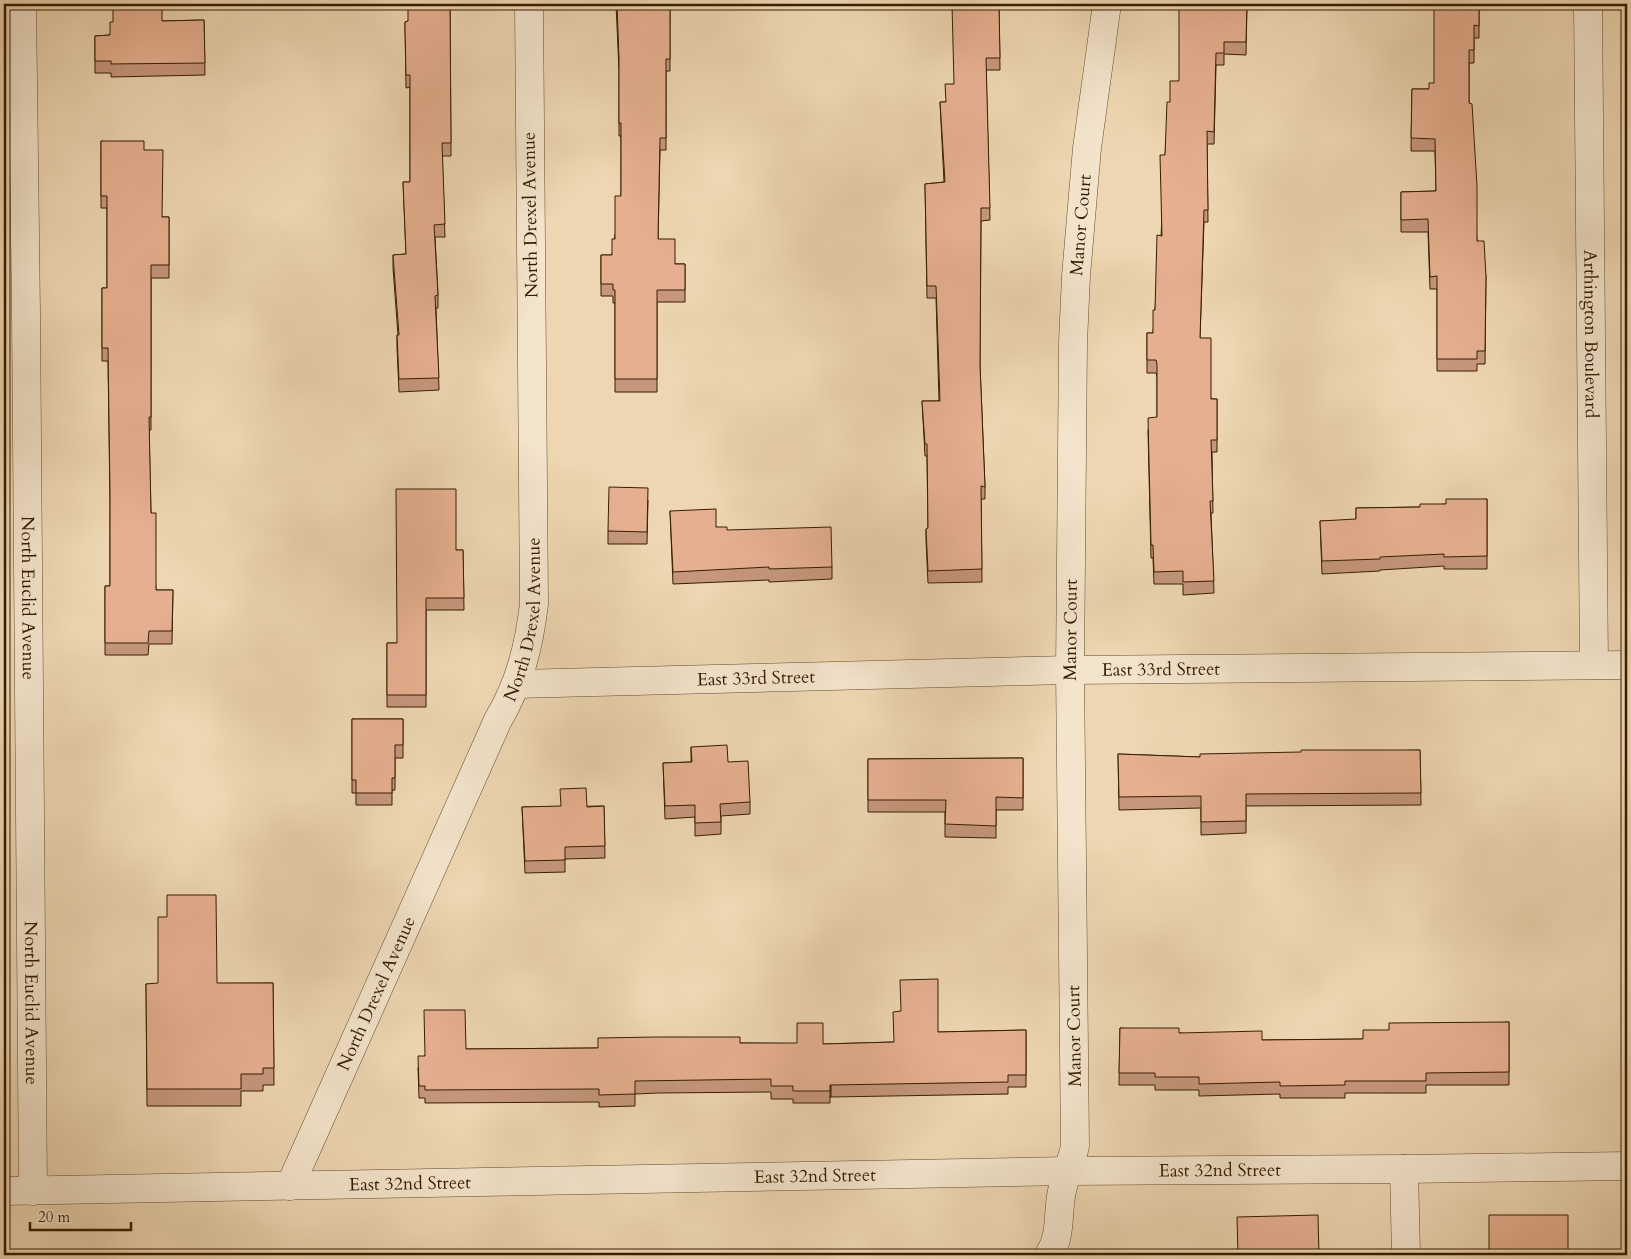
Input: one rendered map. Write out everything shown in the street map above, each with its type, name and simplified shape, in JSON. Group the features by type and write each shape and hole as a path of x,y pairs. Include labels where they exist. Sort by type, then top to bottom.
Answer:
{"street":[{"name":"North Euclid Avenue","path":"22,4 14,138 33,1191"},
{"name":"North Drexel Avenue","path":"290,1186 498,720 516,684 527,649 534,604 529,4"},
{"name":"Manor Court","path":"1049,1255 1057,1237 1061,1194 1071,1163 1075,1136 1070,670 1072,390 1076,276 1087,148 1107,4"},
{"name":"Arthington Boulevard","path":"1588,4 1594,665"},
{"name":"East 33rd Street","path":"516,684 1070,670 1627,665"},
{"name":"East 32nd Street","path":"4,1190 33,1191 1068,1171 1627,1166"},
{"path":"1404,1169 1406,1255"}],"building":[{"path":"113,4 162,4 162,21 204,20 205,63 111,64 111,61 95,61 95,36 110,35 110,22 113,22"},
{"path":"408,4 450,4 451,143 442,143 445,224 434,225 438,295 435,296 439,378 399,379 397,335 399,335 393,255 406,254 403,182 410,182 410,75 406,75 405,29 405,22 408,21"},
{"path":"617,4 670,4 670,59 666,59 666,138 660,138 658,239 675,239 675,264 685,264 685,290 657,290 657,379 615,379 615,290 613,290 613,284 601,284 601,255 612,255 612,239 615,239 615,196 621,196 621,123 619,123"},
{"path":"952,4 999,4 1000,58 986,58 990,208 981,208 980,365 985,487 981,486 982,569 928,571 926,529 928,528 927,444 925,444 922,401 940,401 936,286 927,286 925,184 945,182 940,102 946,102 945,84 954,84"},
{"path":"1179,4 1247,4 1246,42 1224,42 1224,53 1216,53 1214,132 1207,131 1208,210 1204,210 1200,338 1211,338 1211,399 1217,399 1217,440 1211,440 1213,501 1210,501 1214,581 1183,582 1183,571 1154,572 1153,545 1151,545 1148,418 1157,417 1157,364 1156,360 1147,360 1147,333 1153,333 1157,235 1162,236 1160,155 1165,155 1167,102 1170,102 1170,81 1179,81"},
{"path":"1434,4 1479,4 1479,26 1474,25 1474,50 1469,50 1469,103 1472,104 1477,186 1477,241 1484,241 1486,276 1485,351 1477,351 1477,359 1437,359 1437,276 1430,277 1428,219 1401,220 1401,192 1436,191 1435,139 1411,138 1412,89 1429,89 1429,83 1434,83"},
{"path":"101,141 144,141 144,150 163,150 162,217 169,217 169,265 151,265 151,417 149,417 151,513 156,513 156,590 173,590 172,631 149,631 148,643 105,643 105,586 110,586 110,493 108,348 102,348 102,288 107,288 107,196 101,196"},
{"path":"609,487 648,488 647,532 608,531"},
{"path":"396,489 456,489 456,550 463,550 464,598 426,598 426,695 387,695 387,643 397,643"},
{"path":"1446,499 1487,499 1487,556 1444,557 1444,554 1322,561 1320,521 1356,519 1356,508 1420,507 1420,504 1446,504"},
{"path":"716,509 716,527 727,527 727,530 831,527 832,567 769,569 769,567 673,572 670,511"},
{"path":"352,719 403,719 403,745 395,745 395,778 392,778 392,793 356,793 356,780 352,780"},
{"path":"727,745 728,762 748,761 750,802 720,804 721,822 695,823 695,805 665,806 663,763 692,762 691,747"},
{"path":"1301,750 1420,750 1421,793 1246,794 1246,821 1201,822 1201,796 1119,797 1118,754 1200,757 1200,754 1301,752"},
{"path":"1023,758 1023,798 996,797 996,826 945,824 946,800 868,800 868,759"},
{"path":"586,788 587,807 604,806 605,846 565,847 565,860 525,861 522,807 561,806 560,789"},
{"path":"167,895 216,895 217,983 273,983 274,1068 263,1068 263,1074 241,1074 241,1089 147,1089 146,984 158,983 158,917 167,917"},
{"path":"938,979 938,1032 1026,1030 1026,1075 1008,1075 1008,1082 830,1085 830,1091 793,1091 793,1086 771,1086 771,1079 635,1081 635,1094 599,1095 599,1089 425,1090 425,1086 419,1086 418,1056 425,1056 424,1010 465,1010 466,1049 598,1048 598,1038 740,1037 740,1043 797,1043 797,1023 823,1023 823,1044 894,1042 893,1012 901,1011 900,980"},
{"path":"1509,1022 1509,1072 1426,1073 1426,1081 1345,1081 1345,1085 1280,1086 1280,1082 1199,1084 1199,1077 1155,1077 1155,1073 1119,1073 1120,1028 1179,1028 1179,1033 1262,1031 1262,1040 1363,1039 1363,1030 1389,1030 1389,1023"},
{"path":"1318,1215 1319,1255 1238,1255 1237,1217"},
{"path":"1489,1215 1568,1215 1568,1255 1489,1255"}]}
